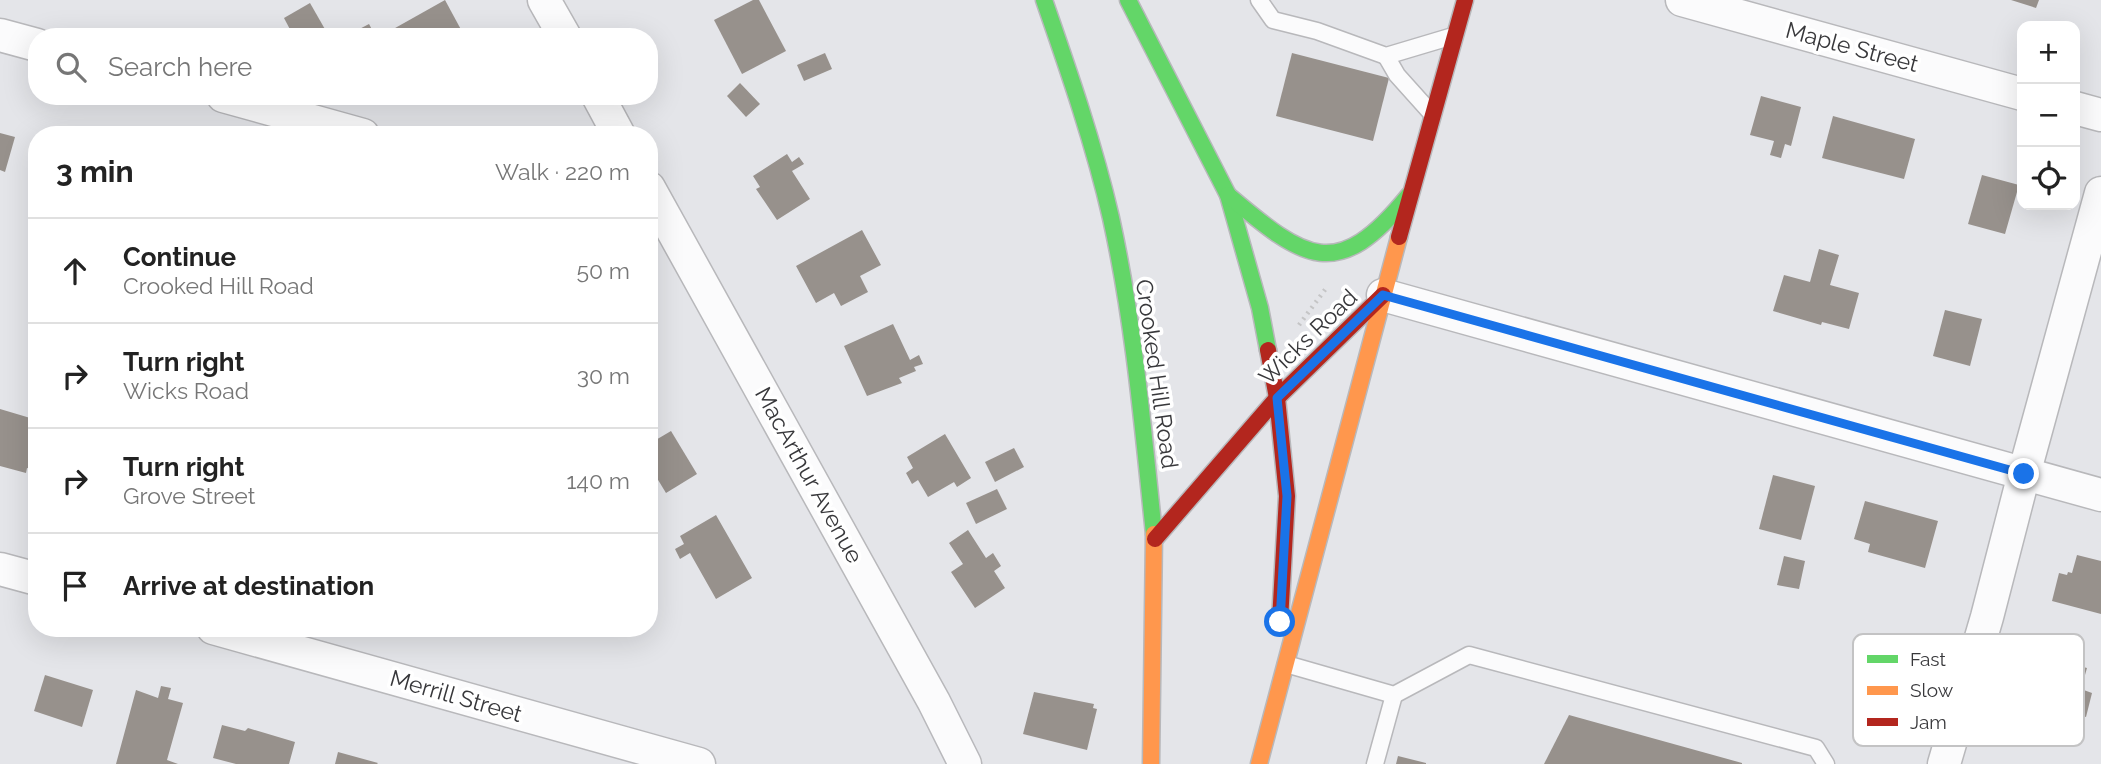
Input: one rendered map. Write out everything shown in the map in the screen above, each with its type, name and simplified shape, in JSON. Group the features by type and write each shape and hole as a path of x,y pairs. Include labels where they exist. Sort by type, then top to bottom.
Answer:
{"main road":[{"name":"Crooked Hill Road","path":"1044,0 1078,96 1111,219 1134,352 1155,538 1151,764"},
{"name":"Wicks Road","path":"1259,764 1383,295 1465,0"},
{"path":"1130,4 1228,195 1260,308 1277,398 1287,496 1280,622 1264,745"},
{"path":"1228,195 1276,234 1311,251 1336,255 1355,246 1389,220 1412,191"},
{"name":"Wicks Road","path":"1155,538 1277,398 1383,295"}],"street":[{"path":"544,0 560,28"},
{"name":"Maple Street","path":"1682,0 2017,92"},
{"path":"0,35 28,43"},
{"path":"255,105 331,126"},
{"path":"603,105 615,126"},
{"path":"2080,109 2101,115"},
{"path":"1982,634 2101,193"},
{"name":"MacArthur Avenue","path":"658,204 934,702 965,764"},
{"path":"1383,295 2101,495"},
{"path":"0,569 28,577"},
{"name":"Merrill Street","path":"245,637 699,764"},
{"path":"1944,764 1949,746"}],"lane":[{"path":"1130,4 1149,0"},
{"path":"1259,0 1273,20 1317,31 1386,56 1456,35"},
{"path":"1386,56 1397,75 1433,116"},
{"path":"1286,664 1394,695 1469,655 1816,748 1826,764"},
{"path":"1375,764 1394,695"}],"path":[{"path":"1291,335 1330,284"}],"building":[{"path":"445,0 460,28 395,28"},
{"path":"753,0 759,0 786,51 742,74 714,20"},
{"path":"2011,0 2039,0 2036,8"},
{"path":"310,3 324,28 289,28 284,18"},
{"path":"825,53 832,69 804,81 797,65"},
{"path":"1292,53 1389,78 1373,141 1276,116"},
{"path":"740,83 760,104 746,117 727,96"},
{"path":"1761,96 1801,107 1791,146 1785,144 1781,158 1770,155 1774,141 1750,135"},
{"path":"1833,116 1915,139 1904,179 1822,158"},
{"path":"0,133 15,137 5,172 0,170"},
{"path":"787,154 792,162 799,157 804,164 792,171 810,199 777,220 756,189 760,187 753,176"},
{"path":"1982,175 2017,184 2005,234 1968,224"},
{"path":"862,230 881,265 860,276 868,292 841,306 834,293 816,303 796,266"},
{"path":"1819,249 1839,255 1830,285 1859,293 1849,329 1822,322 1821,325 1773,311 1784,275 1810,282"},
{"path":"1945,310 1982,319 1970,366 1933,356"},
{"path":"893,324 910,360 919,355 923,364 914,367 916,371 899,378 902,383 867,396 844,346"},
{"path":"0,409 28,417 28,468 26,473 0,466"},
{"path":"671,431 697,474 666,493 658,480 658,439"},
{"path":"945,434 971,478 957,487 954,482 928,497 918,480 912,484 906,473 913,468 907,457"},
{"path":"1014,448 1024,467 995,482 985,462"},
{"path":"1773,475 1815,486 1801,540 1759,529"},
{"path":"997,489 1007,509 976,524 966,503"},
{"path":"1865,501 1938,521 1925,568 1868,552 1870,544 1854,539"},
{"path":"716,515 752,578 716,599 690,553 680,559 675,549 684,544 680,536"},
{"path":"968,530 986,558 993,553 1001,566 994,571 1005,588 975,608 951,572 963,564 949,543"},
{"path":"2077,555 2101,561 2101,614 2052,601 2059,573 2072,573"},
{"path":"1784,556 1805,561 1799,589 1777,585"},
{"path":"45,675 93,690 82,727 34,711"},
{"path":"161,686 171,688 168,699 183,703 167,760 178,764 116,764 136,690 158,698"},
{"path":"2084,690 2092,693 2084,716"},
{"path":"1034,692 1094,704 1093,708 1097,709 1087,750 1023,734"},
{"path":"1569,715 1742,763 1742,764 1544,764"},
{"path":"222,725 245,731 248,728 295,742 289,764 236,764 213,758"},
{"path":"338,752 378,763 335,764"},
{"path":"1398,756 1426,763 1426,764 1396,764"}],"traffic: fast":[{"path":"1044,0 1089,135 1111,218 1132,336 1154,534"},
{"path":"1128,0 1228,195 1260,308 1268,350"},
{"path":"1228,195 1279,235 1300,247 1320,253 1340,251 1361,242 1384,223 1409,195"}],"traffic: slow":[{"path":"1259,764 1399,237"},
{"path":"1151,764 1154,534"}],"traffic: jam":[{"path":"1399,237 1465,0"},
{"path":"1155,539 1277,398 1383,295"},
{"path":"1268,350 1277,398 1287,496 1280,621"}],"route":[{"path":"1280,622 1287,496 1277,398 1383,295 2024,474"}]}
